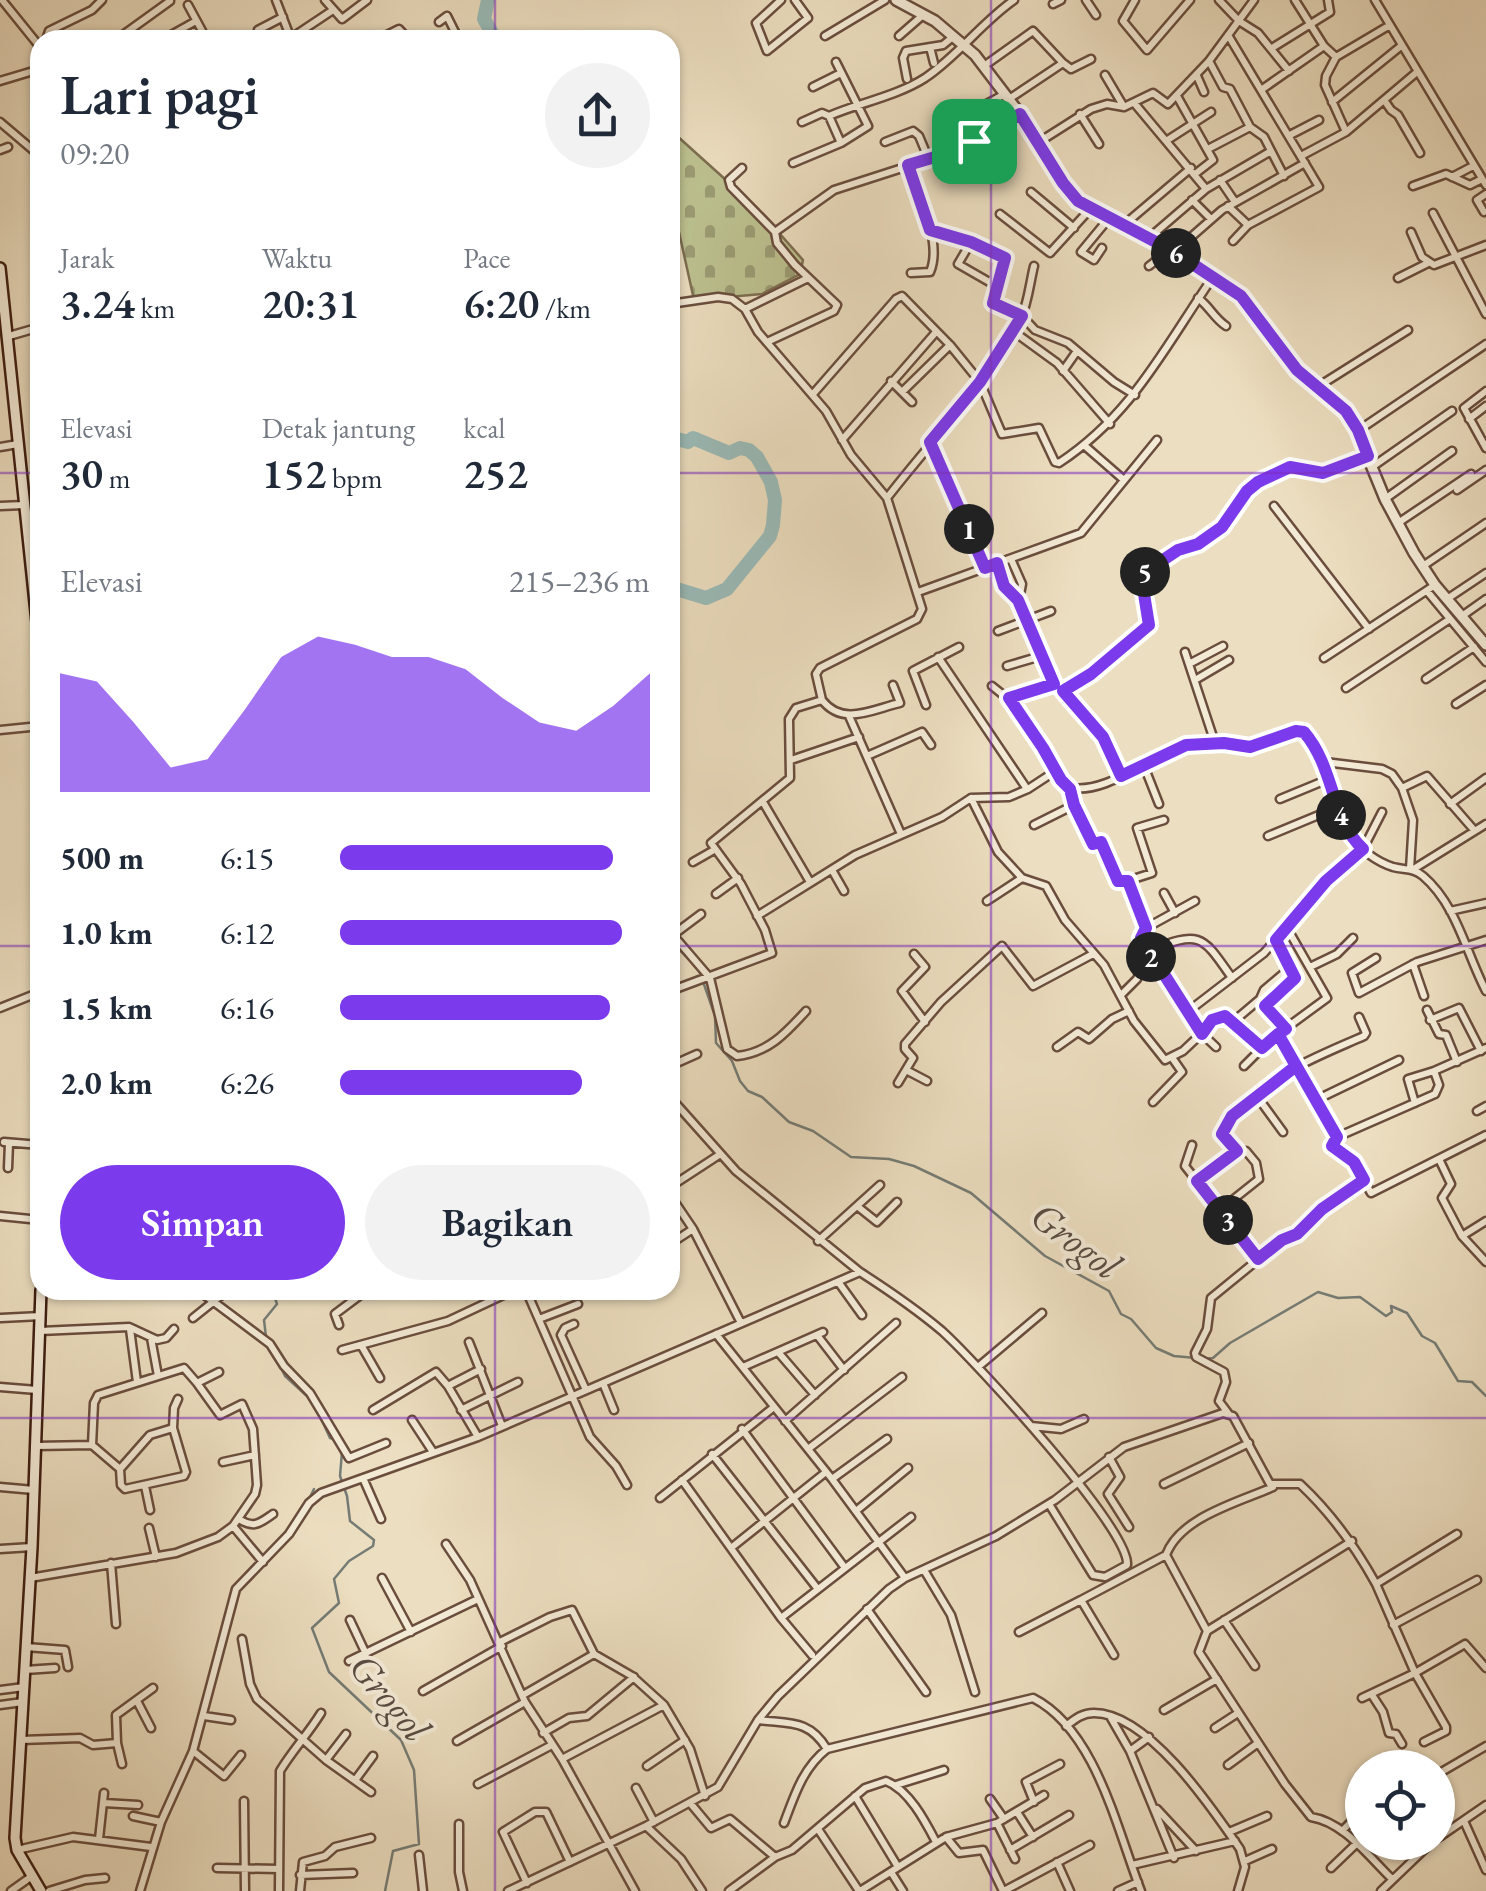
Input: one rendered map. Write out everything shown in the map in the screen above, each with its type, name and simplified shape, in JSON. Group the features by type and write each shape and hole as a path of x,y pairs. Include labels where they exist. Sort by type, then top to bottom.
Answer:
{"main road":[{"path":"896,0 966,46 1020,114 1078,201 1173,251 1241,296 1297,370 1346,411 1431,588 1486,645"},
{"path":"0,268 30,555"},
{"path":"41,1300 17,1850 42,1891"}],"street":[{"path":"2,0 30,35"},
{"path":"51,30 92,10 102,0"},
{"path":"276,0 287,30"},
{"path":"325,0 343,19 366,0"},
{"path":"781,0 756,23 767,50 808,18 795,0"},
{"path":"824,36 885,0"},
{"path":"829,116 920,82 966,46 982,25 1014,0"},
{"path":"1086,0 1096,15"},
{"path":"1135,0 1123,21 1147,50 1190,0"},
{"path":"1219,0 1272,48 1289,71"},
{"path":"1040,142 1080,114 1104,104 1124,107 1152,94 1167,104 1212,65 1254,0"},
{"path":"1295,0 1324,46 1336,57"},
{"path":"1272,48 1330,12 1328,0"},
{"path":"1376,0 1484,182 1470,185"},
{"path":"130,30 170,2"},
{"path":"188,5 201,30"},
{"path":"304,30 333,10"},
{"path":"899,36 923,15"},
{"path":"258,30 282,16"},
{"path":"439,22 448,16 454,30"},
{"path":"181,30 196,22"},
{"path":"1346,132 1324,82 1336,57 1390,26"},
{"path":"984,66 1033,31 1071,69 1091,58"},
{"path":"908,78 904,53 943,44 954,36"},
{"path":"1228,36 1290,135 1318,189 1248,225 1233,241"},
{"path":"1261,90 1324,46"},
{"path":"1332,102 1402,46"},
{"path":"930,47 934,64"},
{"path":"793,163 841,143 868,126 836,62"},
{"path":"974,141 962,117 1007,97 1063,63"},
{"path":"1212,65 1250,127 1264,137 1284,176"},
{"path":"0,81 30,72"},
{"path":"1148,266 1166,259 1231,204 1284,176 1346,132 1418,72"},
{"path":"813,87 841,74"},
{"path":"1105,75 1124,107"},
{"path":"1196,76 1204,92"},
{"path":"1125,224 1213,160 1177,96"},
{"path":"1384,100 1398,115 1420,153"},
{"path":"1135,104 1206,188"},
{"path":"1166,141 1211,112"},
{"path":"802,122 822,113 829,116 841,143"},
{"path":"775,232 834,190 929,160 974,141 1020,114"},
{"path":"1080,114 1099,144"},
{"path":"1290,135 1319,120"},
{"path":"0,122 30,148"},
{"path":"1208,149 1250,127"},
{"path":"885,142 914,132 929,160"},
{"path":"1149,238 1206,188 1271,152"},
{"path":"908,165 930,230 932,269 911,273"},
{"path":"1452,176 1473,166"},
{"path":"742,168 729,184 775,232 778,243 837,308 767,342"},
{"path":"1413,186 1443,174 1452,176 1470,185 1484,212"},
{"path":"1220,180 1231,204 1248,225"},
{"path":"1031,192 1074,228"},
{"path":"1478,200 1486,194"},
{"path":"1192,200 1211,219"},
{"path":"1000,214 1050,254 1090,208"},
{"path":"1433,213 1486,314"},
{"path":"1102,248 1094,260 1080,252 1110,217"},
{"path":"930,230 971,242 1006,260 994,305 1022,316 1036,330 1061,339 1135,395"},
{"path":"1411,232 1428,264"},
{"path":"971,242 958,264 998,287"},
{"path":"1398,278 1486,244"},
{"path":"887,498 980,382 1022,316 1034,266"},
{"path":"812,394 900,296 907,297 980,382 1002,434 1039,428 1057,463 1085,446 1135,395 1213,276"},
{"path":"745,308 808,278"},
{"path":"680,303 718,297 732,299 745,308 767,342 826,411 842,440 887,498 922,609 917,619 820,668 816,674 822,700 832,711 849,716 900,702 893,684"},
{"path":"1198,298 1226,326"},
{"path":"9,336 30,330"},
{"path":"1013,330 1053,359 1110,424"},
{"path":"1318,387 1408,330"},
{"path":"842,440 936,332"},
{"path":"1358,430 1486,344"},
{"path":"902,392 950,346"},
{"path":"1063,371 1077,351"},
{"path":"891,381 912,402"},
{"path":"1486,391 1466,404 1469,419 1486,448"},
{"path":"1469,419 1486,406"},
{"path":"1063,691 1091,674 1149,625 1145,572 1222,527 1250,487 1290,467 1323,473 1370,462 1452,411"},
{"path":"918,592 1081,534 1158,440"},
{"path":"930,442 985,568"},
{"path":"0,447 18,444"},
{"path":"1085,446 1124,480"},
{"path":"1385,499 1452,451"},
{"path":"1457,490 1486,470"},
{"path":"1397,524 1471,474"},
{"path":"0,506 24,505"},
{"path":"1274,506 1369,629"},
{"path":"1423,566 1486,523"},
{"path":"26,537 30,537"},
{"path":"1012,559 1022,584 1018,600"},
{"path":"997,563 1004,586 1018,600 1028,620 1054,684 1103,737 1121,776"},
{"path":"1446,600 1486,572"},
{"path":"1324,658 1431,588 1486,662"},
{"path":"1346,688 1486,598"},
{"path":"998,630 1051,611"},
{"path":"1190,664 1223,646"},
{"path":"926,704 913,670 959,647"},
{"path":"1426,679 1474,648"},
{"path":"1185,652 1214,743"},
{"path":"1008,666 1042,656"},
{"path":"938,658 1028,790"},
{"path":"1194,680 1228,660"},
{"path":"1009,698 1054,684"},
{"path":"1456,704 1486,685"},
{"path":"992,686 1009,698 1070,789 1093,844 1101,842 1118,881 1152,873 1137,828 1164,820"},
{"path":"680,988 772,952 739,881 711,843 790,778 788,741 792,712 822,700"},
{"path":"849,716 902,834"},
{"path":"0,730 30,727"},
{"path":"1070,789 1121,776 1186,745 1250,747 1301,730 1324,762 1352,837 1363,849 1395,868 1411,869 1422,875 1437,891 1486,991"},
{"path":"867,756 922,732 932,744"},
{"path":"790,760 859,737"},
{"path":"1324,762 1386,770 1402,788 1413,822 1411,869"},
{"path":"1144,766 1159,804"},
{"path":"757,916 810,882 902,834 942,818 971,798 1009,797 1028,790 1057,770"},
{"path":"1402,788 1427,776 1474,830"},
{"path":"1280,798 1331,778"},
{"path":"1450,804 1486,778"},
{"path":"971,798 993,844 1022,878 1046,886 1065,920 1104,965 1129,1012 1165,1060 1173,1058 1219,1016 1234,1021 1262,1048"},
{"path":"764,802 810,882"},
{"path":"1034,824 1074,805"},
{"path":"1268,836 1338,808"},
{"path":"1186,1013 1276,940 1326,881 1363,849 1382,812"},
{"path":"1411,869 1486,824"},
{"path":"693,862 714,850"},
{"path":"832,870 844,891"},
{"path":"987,901 1022,878"},
{"path":"716,894 739,881"},
{"path":"1128,881 1146,928"},
{"path":"1164,894 1175,913"},
{"path":"1195,901 1146,928 1141,937 1186,1013 1216,1047"},
{"path":"1450,912 1486,903"},
{"path":"680,927 700,914"},
{"path":"1244,1066 1327,998 1287,928"},
{"path":"1310,967 1337,954 1353,938"},
{"path":"1120,994 1136,978 1148,952 1164,945 1203,940 1232,978"},
{"path":"1276,940 1290,968 1264,990 1262,1002 1337,1137"},
{"path":"1376,958 1352,974 1360,993 1413,964 1464,944 1486,940"},
{"path":"680,945 705,979 724,1042 737,1056 761,1050 781,1038 806,1011"},
{"path":"898,1083 913,1058 904,1047 941,1002 1002,946 1033,986 1093,954"},
{"path":"914,954 925,966 902,992 925,1022"},
{"path":"1413,964 1424,996"},
{"path":"0,1008 30,996"},
{"path":"1234,1021 1262,1002"},
{"path":"1415,1103 1408,1079 1484,1049 1459,1008 1430,1020"},
{"path":"1426,1010 1440,1035 1446,1035 1456,1062"},
{"path":"1058,1047 1078,1032 1088,1039 1129,1012"},
{"path":"1237,1151 1222,1134 1232,1116 1296,1066 1364,1036 1359,1017"},
{"path":"680,1062 697,1054"},
{"path":"1153,1102 1182,1072 1173,1058"},
{"path":"1318,1099 1399,1060"},
{"path":"906,1070 927,1082"},
{"path":"1434,1071 1439,1088 1415,1103 1337,1137 1332,1146 1354,1162 1372,1192 1486,1135"},
{"path":"1256,1096 1282,1132"},
{"path":"1477,1110 1486,1106"},
{"path":"680,1109 719,1154 818,1240 939,1329 978,1367 1078,1482 1128,1556 1127,1565 1105,1577 1093,1574 1048,1504"},
{"path":"8,1168 6,1143 30,1144"},
{"path":"1192,1145 1185,1166 1258,1259"},
{"path":"1197,1181 1237,1151 1246,1151 1256,1163 1259,1178 1220,1210"},
{"path":"680,1180 719,1154"},
{"path":"1439,1159 1450,1184 1442,1198 1462,1236 1484,1257"},
{"path":"1274,1486 1237,1420 1219,1401 1226,1379 1217,1366 1196,1357 1207,1329 1211,1298 1364,1180"},
{"path":"818,1240 880,1185"},
{"path":"857,1206 877,1222 897,1202"},
{"path":"680,1210 741,1324"},
{"path":"0,1216 30,1219"},
{"path":"1462,1236 1486,1221"},
{"path":"680,1237 693,1229"},
{"path":"140,1891 151,1846 194,1751 236,1589 289,1534 321,1493 478,1437 860,1272"},
{"path":"839,1282 862,1315"},
{"path":"210,1300 270,1344 284,1366 310,1393 348,1458 386,1443"},
{"path":"193,1318 216,1300"},
{"path":"338,1324 335,1314 354,1300"},
{"path":"342,1350 448,1321 493,1300"},
{"path":"530,1300 590,1438 616,1466 627,1485"},
{"path":"539,1319 578,1304"},
{"path":"978,1367 1042,1313"},
{"path":"0,1318 41,1316"},
{"path":"574,1324 565,1328 561,1336 586,1390"},
{"path":"785,1421 896,1324"},
{"path":"40,1331 130,1327 150,1338 166,1338 174,1329"},
{"path":"130,1327 138,1382"},
{"path":"715,1333 905,1578"},
{"path":"743,1367 820,1333 844,1370"},
{"path":"150,1338 158,1376"},
{"path":"469,1342 502,1426"},
{"path":"361,1345 380,1378"},
{"path":"778,1352 815,1395"},
{"path":"30,1578 176,1553 218,1537 239,1519 257,1486 253,1429 242,1404 220,1415 184,1368 95,1399 92,1445"},
{"path":"448,1386 481,1369"},
{"path":"197,1383 219,1372"},
{"path":"372,1410 436,1372 478,1437"},
{"path":"808,1449 902,1376"},
{"path":"461,1410 518,1382"},
{"path":"603,1383 614,1410"},
{"path":"0,1387 38,1390"},
{"path":"36,1446 92,1445 120,1469 123,1488 181,1477 186,1472 173,1428 178,1399"},
{"path":"660,1498 774,1407"},
{"path":"508,1891 690,1804 718,1786 758,1720 778,1696 867,1609 905,1578 996,1536 1048,1504 1124,1447 1229,1414"},
{"path":"1029,1425 1061,1429 1084,1419"},
{"path":"412,1420 434,1452"},
{"path":"120,1469 150,1435 173,1428"},
{"path":"742,1429 845,1568"},
{"path":"832,1479 887,1439"},
{"path":"1164,1484 1248,1443"},
{"path":"712,1454 817,1588"},
{"path":"223,1462 254,1455"},
{"path":"1109,1457 1120,1477 1108,1494 1129,1527"},
{"path":"856,1511 908,1468"},
{"path":"731,1548 826,1472"},
{"path":"363,1478 381,1519"},
{"path":"682,1480 812,1655"},
{"path":"1019,1632 1166,1555 1173,1539 1190,1526 1274,1486 1293,1482 1324,1506 1352,1541 1376,1584 1415,1673 1447,1729 1424,1742"},
{"path":"145,1486 150,1510"},
{"path":"0,1487 34,1490"},
{"path":"239,1519 259,1525 273,1514"},
{"path":"782,1618 910,1517"},
{"path":"233,1526 263,1562"},
{"path":"149,1528 156,1557"},
{"path":"1376,1584 1456,1534"},
{"path":"1345,1834 1326,1820 1311,1817 1199,1652 1207,1631 1352,1541"},
{"path":"446,1544 466,1573 524,1698 632,1890"},
{"path":"0,1548 32,1546"},
{"path":"1166,1555 1207,1631"},
{"path":"111,1563 116,1624"},
{"path":"924,1570 951,1615 975,1692"},
{"path":"382,1578 410,1632"},
{"path":"1393,1626 1477,1580"},
{"path":"349,1661 478,1599"},
{"path":"1081,1600 1114,1655"},
{"path":"867,1609 926,1692"},
{"path":"423,1691 550,1617 572,1610 594,1654 634,1678 664,1705 685,1740 705,1796"},
{"path":"350,1620 366,1654"},
{"path":"1224,1620 1255,1666"},
{"path":"242,1639 250,1684 257,1699 326,1760 372,1792"},
{"path":"1362,1698 1465,1644 1486,1668"},
{"path":"25,1648 65,1650 68,1667"},
{"path":"457,1742 594,1654"},
{"path":"25,1670 54,1668"},
{"path":"543,1733 569,1718 587,1716 634,1678"},
{"path":"1164,1710 1217,1679"},
{"path":"0,1690 25,1687"},
{"path":"122,1764 116,1715 154,1688"},
{"path":"1372,1695 1383,1712 1389,1733 1396,1734 1402,1744"},
{"path":"784,1822 802,1776 812,1760 827,1748 1034,1698 1066,1726 1085,1750 1141,1891"},
{"path":"136,1701 151,1728"},
{"path":"0,1705 24,1702"},
{"path":"562,1760 664,1705"},
{"path":"279,1891 280,1771 321,1713"},
{"path":"1066,1726 1090,1713 1110,1717 1149,1737 1170,1756 1229,1832 1244,1861 1236,1890"},
{"path":"1214,1728 1238,1713"},
{"path":"204,1716 232,1720"},
{"path":"1110,1717 1130,1751 1174,1858"},
{"path":"758,1720 804,1726 817,1732 827,1748"},
{"path":"326,1760 346,1734"},
{"path":"1130,1751 1149,1737"},
{"path":"21,1740 80,1738 93,1745 117,1743"},
{"path":"647,1766 685,1740"},
{"path":"1228,1765 1258,1743"},
{"path":"478,1784 550,1746"},
{"path":"1455,1764 1486,1746"},
{"path":"194,1751 224,1776 241,1756"},
{"path":"356,1779 373,1756"},
{"path":"1034,1802 1026,1782 1060,1764"},
{"path":"896,1785 944,1770"},
{"path":"729,1891 775,1857 792,1850 855,1796 886,1781 896,1785 926,1822 936,1842"},
{"path":"636,1788 650,1824 681,1859 702,1891"},
{"path":"99,1839 104,1793"},
{"path":"855,1796 903,1891"},
{"path":"818,1830 859,1891 936,1842 1000,1821 1044,1796"},
{"path":"990,1799 1014,1860"},
{"path":"244,1801 245,1891"},
{"path":"104,1803 138,1805"},
{"path":"690,1804 712,1828 730,1818 775,1857"},
{"path":"1152,1805 1196,1852"},
{"path":"1455,1827 1486,1806"},
{"path":"527,1882 503,1832 536,1812 546,1812 570,1862"},
{"path":"1017,1812 1033,1837"},
{"path":"1010,1850 1070,1815"},
{"path":"133,1816 161,1822"},
{"path":"1229,1832 1267,1816"},
{"path":"1464,1821 1486,1870"},
{"path":"458,1824 463,1891"},
{"path":"1342,1831 1345,1828"},
{"path":"946,1837 960,1853 983,1850 1004,1891 1090,1846"},
{"path":"17,1850 59,1838 151,1846"},
{"path":"300,1891 303,1862 325,1856 335,1847 371,1838"},
{"path":"1132,1865 1234,1842"},
{"path":"1244,1861 1272,1849"},
{"path":"419,1855 423,1891"},
{"path":"1331,1868 1345,1855"},
{"path":"1372,1860 1392,1880"},
{"path":"1381,1891 1414,1860"},
{"path":"1057,1862 1070,1891"},
{"path":"216,1868 279,1870"},
{"path":"300,1875 353,1872"},
{"path":"11,1891 32,1876"},
{"path":"49,1891 105,1878"},
{"path":"1118,1891 1138,1882"}],"green space":[{"path":"680,139 757,208 803,260 800,274 762,294 694,300 680,237"}],"waterway":[{"path":"488,0 484,19 490,30"},
{"path":"680,440 688,442 693,438 729,453 740,448 749,450 771,482 775,500 770,536 727,589 706,598 680,590"},
{"name":"Grogol","path":"680,951 691,960"},
{"name":"Grogol","path":"699,970 715,1016 716,1043 732,1061 748,1091 762,1097 789,1122 813,1131 851,1157 889,1159 914,1166 971,1193 1045,1256 1109,1291 1121,1314 1131,1319 1156,1348 1174,1356 1196,1358"},
{"name":"Grogol","path":"1204,1359 1213,1358 1230,1343 1318,1292 1338,1298 1360,1297 1386,1316 1392,1312 1391,1306 1407,1313 1422,1336 1435,1343 1458,1381 1472,1382 1486,1396"},
{"name":"Grogol","path":"266,1337 264,1320 277,1304 276,1300"},
{"name":"Grogol","path":"278,1362 285,1376 308,1397"},
{"name":"Grogol","path":"318,1412 330,1438 337,1440"},
{"name":"Grogol","path":"342,1452 340,1476 350,1521 374,1540 373,1546 349,1561 334,1579 339,1603 312,1628 329,1672 401,1740 414,1770 419,1844 393,1851 385,1891"},
{"path":"309,1499 314,1489"},
{"path":"159,1818 189,1753"},
{"path":"136,1891 156,1825"}],"route":[{"path":"974,141 908,165 930,230 971,242 1005,258 993,303 1022,316 980,382 930,442 985,568 997,563 1004,586 1018,600 1054,684 1009,698 1070,789 1093,844 1101,842 1118,881 1128,881 1146,928 1141,938 1186,1013 1202,1034 1212,1020 1225,1016 1262,1048 1278,1034 1337,1137 1332,1146 1354,1162 1364,1180 1322,1209 1297,1234 1282,1240 1258,1259 1197,1181 1237,1151 1222,1134 1232,1116 1296,1066 1278,1034 1286,1029 1265,1006 1295,978 1276,940 1326,881 1363,849 1344,824 1321,754 1301,730 1250,747 1224,743 1186,745 1121,776 1103,737 1063,691 1091,674 1149,625 1145,572 1178,550 1195,546 1226,524 1250,487 1290,467 1332,472 1368,456 1346,411 1297,370 1241,296 1173,251 1078,201 1020,114 974,141"}]}
